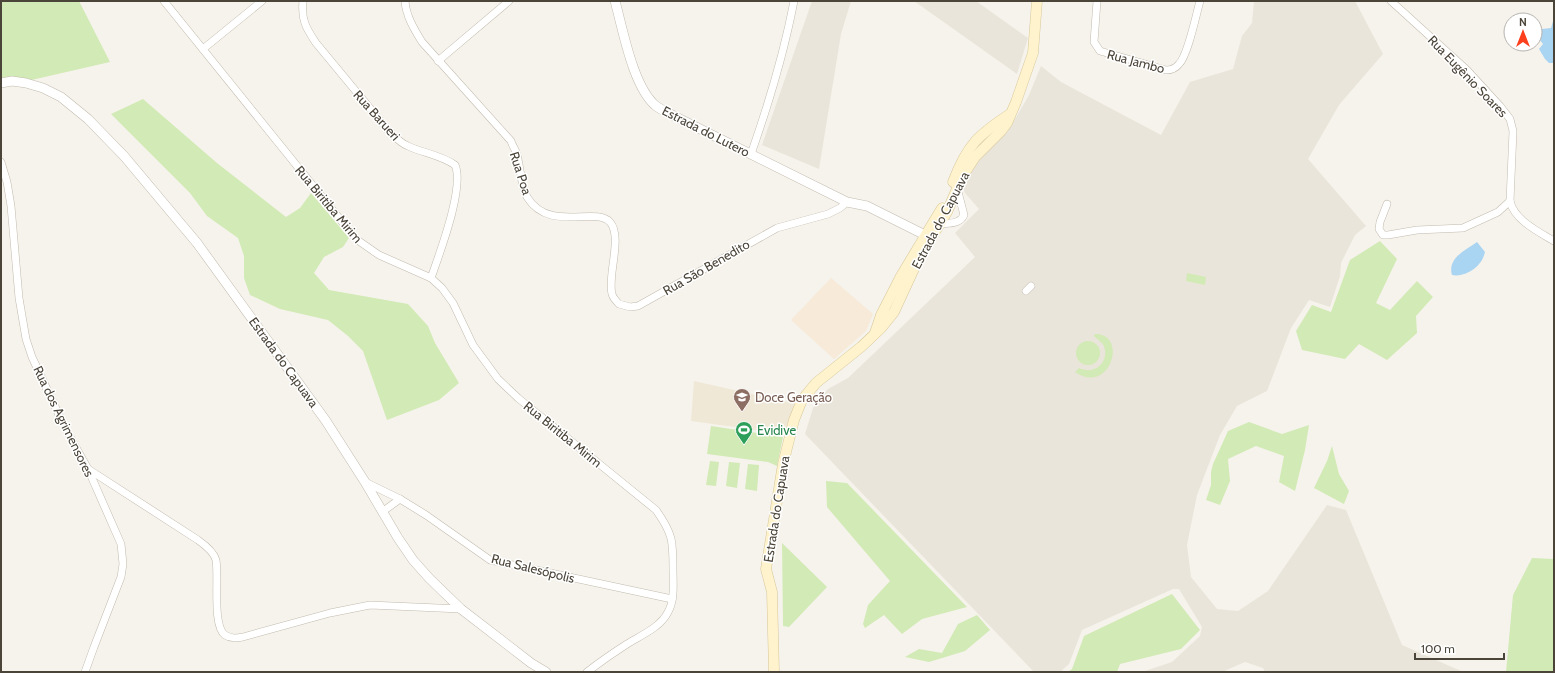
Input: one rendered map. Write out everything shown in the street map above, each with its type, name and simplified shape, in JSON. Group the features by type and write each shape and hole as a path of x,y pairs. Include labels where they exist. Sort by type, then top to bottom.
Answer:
{"main road":[{"name":"Estrada do Capuava","path":"774,672 772,592 766,569 783,464 792,428 802,400 816,383 861,347 886,322 897,307 920,258 940,224 968,166 1000,131 1012,112 1033,53 1037,1"},
{"name":"Estrada do Capuava","path":"875,333 878,322 901,276 940,212 962,161 974,142 990,127 1012,112"},
{"path":"974,142 981,142 982,149"},
{"path":"888,302 892,306 897,307"}],"street":[{"name":"Rua Biritiba Mirim","path":"164,1 356,239 379,255 431,278 442,288 454,303 473,345 498,379 518,398 656,510 667,525 671,534 673,554 672,599"},
{"path":"203,49 262,1"},
{"name":"Rua Barueri","path":"303,1 303,19 309,33 396,139 406,146 442,158 455,165 458,177 450,220 431,278"},
{"path":"405,1 405,7 411,24 422,42 438,61 509,1"},
{"name":"Estrada do Lutero","path":"615,1 636,76 648,98 657,106 678,118 847,202 867,206 924,237"},
{"path":"751,154 778,74 794,1"},
{"name":"Rua Jambo","path":"1097,1 1094,42 1100,51 1166,70 1171,70 1176,67 1184,58 1200,1"},
{"name":"Rua Eugênio Soares","path":"1391,1 1467,70 1510,119 1513,131 1510,201"},
{"name":"Rua Poa","path":"438,61 503,131 511,142 516,152 527,196 534,206 543,212 554,216 603,218 609,221 612,226 615,247"},
{"name":"Estrada do Capuava","path":"1,83 12,81 26,83 43,88 60,97 88,119 124,156 202,250 326,421 413,560 461,609 531,663 546,672"},
{"name":"Rua dos Agrimensores","path":"1,162 7,182 11,206 20,304 26,339 32,357 65,428 88,469 121,544 123,564 121,577 85,672"},
{"path":"940,224 959,222 964,215 957,188"},
{"path":"1387,204 1379,229 1383,234 1388,235 1417,230 1462,228 1498,212 1510,201 1514,211 1524,221 1554,241"},
{"name":"Rua São Benedito","path":"615,247 612,294 619,304 630,307 638,306 777,228 828,214 840,208 847,202"},
{"path":"88,469 198,540 209,549 216,560 219,625 224,634 230,637 243,638 309,618 353,607 370,605 461,609"},
{"name":"Rua Salesópolis","path":"365,482 400,499 426,515 469,547 490,560 672,599"},
{"path":"382,512 400,499"},
{"path":"587,672 663,619 668,613 672,599"}],"shaded area":[{"path":"812,1 851,1 841,34 819,169 762,145"},
{"path":"914,1 976,1 1028,38 1017,74"},
{"path":"1254,1 1355,1 1383,54 1339,105 1308,159 1366,226 1355,235 1341,263 1340,276 1330,307 1309,300 1291,328 1267,391 1237,406 1220,435 1197,495 1187,545 1191,577 1217,609 1238,611 1268,591 1327,505 1346,510 1402,645 1461,672 1265,672 1263,668 1245,662 1222,672 1142,672 1172,662 1200,636 1202,627 1179,589 1173,589 1082,630 1069,664 1060,672 1034,672 805,434 813,408 828,389 848,378 975,257 955,233 979,209 965,193 963,188 968,172 1008,131 1029,95 1041,66 1061,82 1161,135 1190,82 1233,69 1242,36 1252,23"},
{"path":"831,278 873,314 866,331 834,359 791,320"},
{"name":"Doce Geração","path":"694,381 797,404 785,434 691,421"}],"green space":[{"path":"1,1 79,1 110,62 1,87"},
{"path":"143,99 217,163 286,217 300,208 311,193 349,238 343,247 324,257 314,273 329,290 408,304 428,326 435,343 459,383 439,400 387,420 363,351 348,336 328,320 280,309 250,295 244,278 244,256 238,238 207,216 190,193 111,114"},
{"path":"1380,241 1397,259 1376,303 1390,310 1417,281 1433,297 1416,316 1417,333 1387,360 1359,344 1345,359 1302,350 1296,331 1312,305 1331,312 1350,260"},
{"path":"1187,273 1206,277 1205,285 1186,281"},
{"path":"1095,334 1105,337 1111,343 1113,352 1111,362 1106,371 1098,376 1087,377 1075,372 1079,368 1091,370 1096,368 1103,361 1105,356 1103,344 1094,336"},
{"path":"1088,341 1097,344 1100,353 1097,362 1088,365 1079,362 1076,353 1079,344"},
{"path":"1249,422 1282,434 1309,425 1305,450 1295,491 1279,482 1284,456 1256,446 1228,459 1230,481 1220,505 1206,500 1211,485 1211,472 1213,464 1228,431"},
{"name":"Evidive","path":"711,426 783,437 777,466 768,462 707,454"},
{"path":"1332,446 1339,474 1349,491 1344,504 1314,488 1327,461"},
{"path":"710,461 719,462 716,486 706,485"},
{"path":"729,462 740,463 737,488 726,486"},
{"path":"748,464 759,465 757,491 745,489"},
{"path":"826,481 847,483 967,607 922,619 902,634 884,615 865,628 863,624 868,605 890,581 827,507"},
{"path":"782,543 827,587 789,627 783,626"},
{"path":"1532,558 1554,559 1554,672 1506,672 1513,595"},
{"path":"1172,594 1200,630 1181,649 1120,664 1117,672 1068,672 1072,669 1084,636"},
{"path":"977,615 990,630 965,651 929,662 905,657 919,649 942,653 958,624"}],"water":[{"path":"1554,18 1554,63 1549,63 1541,52 1543,52 1543,29 1551,28"},
{"path":"1477,242 1485,252 1477,267 1467,273 1452,275 1452,264 1458,255"}],"place":[{"name":"Doce Geração","path":"742,412"},
{"name":"Evidive","path":"744,445"}]}
